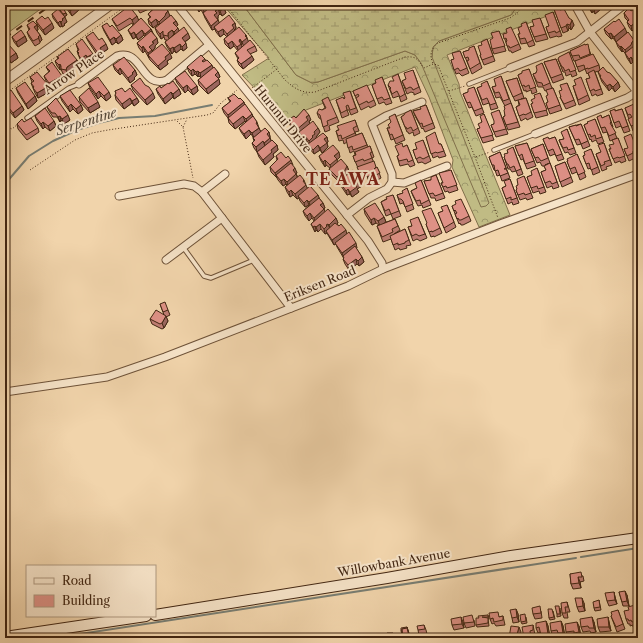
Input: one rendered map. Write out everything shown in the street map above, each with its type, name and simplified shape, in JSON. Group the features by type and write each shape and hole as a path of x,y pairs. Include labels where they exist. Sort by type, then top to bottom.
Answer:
{"main road":[{"name":"Willowbank Avenue","path":"156,615 387,578 475,562 638,538"},
{"path":"5,637 23,636 140,617"}],"street":[{"path":"5,81 110,5"},
{"name":"Hurunui Drive","path":"177,5 375,251 382,263 383,269"},
{"path":"535,134 628,98 637,93 590,32 575,5"},
{"path":"510,68 568,46 582,39 624,5"},
{"name":"Arrow Place","path":"79,84 116,56 124,54 135,60 152,80 161,82 167,80 209,45"},
{"path":"346,214 369,198 387,189 392,182 392,174 372,124 386,116 422,102"},
{"path":"392,182 404,183 447,166"},
{"path":"202,192 225,174"},
{"name":"Eriksen Road","path":"5,392 107,377 165,357 348,286 383,269 500,224 638,174"},
{"path":"119,196 184,184 194,186 202,192 291,308"},
{"path":"166,260 222,218"}],"lane":[{"path":"469,84 510,68"},
{"name":"Arrow Place","path":"27,118 69,88 79,84"},
{"path":"494,150 535,134"},
{"path":"183,247 204,276 211,278 254,260"}],"path":[{"path":"5,94 127,5"},
{"path":"226,5 277,69 291,85 302,92 315,92 405,57 413,56 417,58 424,68 432,64 436,64 440,68 476,157 500,224"},
{"path":"432,64 432,51 438,43 510,18 524,5"},
{"path":"30,170 75,140 92,133 213,113 221,103 277,69"},
{"path":"449,91 469,84"},
{"path":"5,126 12,129 27,118"},
{"path":"188,118 184,122 183,127 194,186"},
{"path":"176,120 183,127"},
{"path":"476,157 494,150"}],"green space":[{"path":"5,5 46,5 5,35"},
{"path":"223,5 243,5 296,75 312,83 405,51 415,55 421,63 432,57 433,47 439,41 511,15 516,8 516,5 570,5 570,7 447,55 459,84 460,92 510,215 479,227 452,167 453,160 429,97 415,67 306,110 288,123 242,75 269,58"},
{"path":"243,5 516,5 516,8 511,15 439,41 433,47 432,57 489,203 486,206 481,207 421,63 415,55 405,51 312,83 296,75"}],"building":[{"path":"65,5 77,5 70,11"},
{"path":"136,5 145,5 138,8"},
{"path":"158,5 165,6 168,11 159,22 156,19 151,23 148,19 151,17 148,14"},
{"path":"196,5 208,5 203,10"},
{"path":"213,5 222,5 224,8 220,11 218,9 215,11 217,13 214,15 218,20 211,26 203,13"},
{"path":"588,5 598,5 594,9 592,6 590,8"},
{"path":"129,6 137,16 132,20 130,18 117,26 112,19"},
{"path":"559,7 560,10 564,9 569,18 572,20 570,25 567,24 561,28 554,9"},
{"path":"637,7 638,20 631,26 627,22 629,20 624,13 629,8 631,11"},
{"path":"63,8 66,13 63,14 60,10"},
{"path":"58,9 65,17 58,23 52,14"},
{"path":"553,12 560,31 556,33 555,31 548,33 546,27 549,26 545,15"},
{"path":"171,15 176,21 173,23 178,28 174,32 172,30 168,33 168,36 163,35 163,31 160,34 155,28"},
{"path":"229,15 235,23 232,25 234,28 227,34 223,29 218,32 214,27"},
{"path":"42,16 45,19 48,17 52,23 43,30 36,21"},
{"path":"141,18 151,29 145,34 142,30 136,35 134,32 131,34 128,30"},
{"path":"540,18 546,34 534,37 530,27 534,26 532,20"},
{"path":"619,19 625,28 614,37 611,33 609,34 604,29"},
{"path":"33,21 37,25 34,27 40,35 38,37 39,38 33,41 27,32 30,29 27,25"},
{"path":"526,22 533,40 527,43 525,38 520,39 518,34 520,34 518,28 522,26 521,24"},
{"path":"107,23 110,27 112,25 121,35 116,39 114,37 110,40 102,26"},
{"path":"184,27 188,33 182,38 186,43 182,47 180,44 170,49 165,42"},
{"path":"239,27 247,38 242,42 240,39 239,41 241,44 237,47 232,41 228,44 224,39"},
{"path":"511,27 519,44 510,48 507,46 506,38 504,39 503,34 507,33 506,29"},
{"path":"638,29 638,36 635,32"},
{"path":"21,30 25,36 16,42 12,37"},
{"path":"151,31 157,38 149,47 152,50 148,53 143,46 142,48 137,43"},
{"path":"499,31 505,46 492,49 490,40 493,38 491,33"},
{"path":"93,32 99,40 102,38 106,44 100,48 101,50 98,53 86,37"},
{"path":"628,32 634,40 625,50 616,42"},
{"path":"82,39 93,54 87,57 86,55 81,59 77,51 79,50 76,44"},
{"path":"487,39 493,56 482,60 478,46 482,45 481,42"},
{"path":"250,40 255,46 247,50 252,56 241,64 237,60 239,58 235,53"},
{"path":"638,43 638,59 635,62 631,57 629,59 625,53"},
{"path":"162,44 170,53 158,66 148,55"},
{"path":"588,44 590,54 580,58 579,55 572,56 570,51"},
{"path":"9,45 16,53 9,58 5,53 5,48"},
{"path":"474,46 480,63 470,69 467,61 469,60 468,57 465,58 463,52"},
{"path":"68,49 77,60 67,67 66,70 61,69 60,64 59,65 55,61 59,58 57,57"},
{"path":"460,51 467,68 460,71 458,68 454,70 451,60 454,59 452,53"},
{"path":"569,52 576,70 570,72 569,69 565,71 558,59"},
{"path":"593,54 599,65 588,69 585,69 584,65 577,67 575,61"},
{"path":"201,55 205,59 202,61 203,62 207,60 212,65 200,73 193,69 191,71 187,67"},
{"path":"124,57 135,70 128,78 120,68 118,71 113,65"},
{"path":"556,59 562,74 551,78 544,62"},
{"path":"52,62 62,76 49,83 44,76 50,71 46,67"},
{"path":"542,63 550,83 543,86 542,83 537,82 533,74 536,73 536,66"},
{"path":"214,67 218,72 215,75 219,79 206,89 198,80"},
{"path":"603,67 618,82 613,87 610,84 607,86 600,77 601,76 598,72"},
{"path":"529,69 536,87 530,89 529,85 525,87 524,85 522,86 518,75 522,73 522,71"},
{"path":"413,70 419,87 413,90 410,87 406,89 402,81 406,79 404,73"},
{"path":"594,70 601,89 595,91 594,89 590,91 586,79 590,78 588,73"},
{"path":"185,71 197,86 191,90 187,85 183,88 175,78"},
{"path":"37,72 49,86 37,93 31,83 34,81 30,77"},
{"path":"398,74 405,94 400,97 397,91 392,94 391,88 388,85 390,81 394,81 392,77"},
{"path":"501,76 509,99 503,101 499,92 495,93 492,87 496,86 494,79"},
{"path":"98,77 109,92 104,96 99,91 96,94 88,83"},
{"path":"382,77 390,98 384,100 382,97 377,99 372,85 376,83 375,80"},
{"path":"581,77 588,95 578,100 573,86 576,85 574,80"},
{"path":"140,78 153,93 145,100 131,85"},
{"path":"517,78 522,93 513,97 506,81"},
{"path":"173,81 179,89 173,94 171,92 163,99 156,89 160,86 161,88"},
{"path":"487,81 496,103 490,105 487,98 482,100 477,88 482,86 481,84"},
{"path":"25,82 35,96 26,104 16,88"},
{"path":"567,83 574,100 564,104 560,97 559,91 562,90 560,85"},
{"path":"367,85 374,100 368,103 367,101 359,105 356,98 359,96 358,94 355,96 353,91"},
{"path":"474,87 482,108 474,111 470,102 467,103 463,94 468,92 468,89"},
{"path":"89,88 98,102 88,108 79,97"},
{"path":"122,88 125,92 130,88 137,98 132,101 130,98 122,104 115,95 115,91"},
{"path":"553,88 560,105 548,109 546,96 548,95 546,90"},
{"path":"11,90 22,106 13,113 5,103 9,100 5,94"},
{"path":"70,90 81,105 76,109 71,104 68,107 60,96"},
{"path":"350,91 356,108 350,110 348,105 346,106 347,110 341,113 336,100 343,97 344,99 343,93"},
{"path":"540,93 547,110 534,113 531,104 533,103 531,100 535,98 534,95"},
{"path":"234,94 244,102 228,115 222,108 231,101 228,98"},
{"path":"328,97 337,117 327,121 328,125 323,127 320,115 317,113 319,109 322,110 326,108 322,100"},
{"path":"56,98 68,115 62,119 55,113 52,113 47,107"},
{"path":"526,98 531,112 519,116 516,107 520,105 518,100"},
{"path":"511,103 518,122 506,125 503,117 505,116 504,106"},
{"path":"245,104 252,114 246,119 243,116 233,124 228,118"},
{"path":"634,104 634,106 637,105 638,109 638,124 631,126 628,119 632,117 630,114 628,115 625,108"},
{"path":"426,105 433,123 423,127 422,123 420,124 413,111 421,109 420,107"},
{"path":"45,108 54,121 48,126 43,122 41,124 35,116"},
{"path":"304,109 309,115 306,117 308,120 295,131 288,120 294,116 296,118"},
{"path":"615,109 615,111 622,109 628,126 622,128 619,121 614,123 610,111"},
{"path":"411,110 418,128 413,131 411,127 407,129 405,127 401,117"},
{"path":"499,110 506,129 494,132 491,125 494,124 494,121 491,113"},
{"path":"395,114 403,135 394,139 392,134 390,135 387,128 390,128 388,125 391,122 389,117"},
{"path":"484,114 493,135 481,138 477,129 480,128 478,124 482,122 480,116"},
{"path":"601,115 602,118 609,115 610,123 616,133 609,136 605,127 601,128 597,117"},
{"path":"253,116 259,128 252,133 249,130 244,134 239,128"},
{"path":"31,118 38,128 26,135 17,124 22,119 24,122"},
{"path":"595,119 602,137 596,139 595,135 591,137 590,134 588,135 584,125"},
{"path":"355,120 357,126 353,128 355,133 342,139 341,135 338,136 336,131 339,130 337,126"},
{"path":"313,121 318,128 309,141 305,136 303,138 299,132"},
{"path":"581,124 588,141 581,144 579,139 575,140 569,127"},
{"path":"265,128 269,132 267,134 270,138 264,143 263,141 256,147 252,143 255,140 253,138"},
{"path":"638,128 638,145 634,134 637,132 635,129"},
{"path":"567,129 574,148 568,150 567,147 563,148 559,140 564,139 561,132"},
{"path":"435,132 439,144 441,144 444,151 431,154 426,137"},
{"path":"323,133 327,137 324,139 327,143 320,148 318,145 313,150 308,144"},
{"path":"362,133 367,145 353,150 352,146 348,148 346,139"},
{"path":"631,134 637,150 633,151 633,153 627,156 624,149 628,148 624,137"},
{"path":"548,137 549,139 555,137 562,154 556,156 553,149 548,151 543,139"},
{"path":"618,138 625,156 613,159 609,145 614,144 612,140"},
{"path":"272,140 277,145 263,160 257,152"},
{"path":"423,140 429,156 423,159 420,157 416,159 413,150 417,149 415,143"},
{"path":"402,143 403,147 407,145 413,160 408,162 407,159 399,161 397,156 399,155 395,146"},
{"path":"527,143 534,161 525,164 522,154 519,156 515,146"},
{"path":"604,143 610,160 604,162 605,164 601,166 596,154 601,152 598,145"},
{"path":"543,144 548,158 541,161 538,157 535,158 531,149"},
{"path":"333,145 339,152 334,156 337,159 330,165 325,160 323,162 319,156"},
{"path":"370,146 372,158 355,162 353,156 356,155 355,152"},
{"path":"513,147 521,169 516,171 514,166 510,168 504,157 504,154 508,153 507,150"},
{"path":"591,149 598,167 591,170 589,163 586,164 583,156 585,155 584,152"},
{"path":"281,152 286,158 288,156 291,160 275,173 270,167 278,159 276,156"},
{"path":"500,152 506,168 504,169 506,169 508,173 500,176 498,170 495,171 494,165 492,165 489,157"},
{"path":"577,154 585,172 578,175 575,167 570,169 567,161 567,159"},
{"path":"341,159 347,166 344,172 337,177 329,169"},
{"path":"374,161 376,167 374,169 377,167 380,173 372,177 371,175 367,177 365,171 360,174 357,167"},
{"path":"565,162 571,177 560,182 555,166"},
{"path":"291,163 295,168 293,170 296,174 287,182 284,179 281,181 276,175"},
{"path":"550,163 557,182 552,184 550,181 545,183 541,172 546,170 544,166"},
{"path":"537,168 544,187 538,189 537,186 531,188 527,177 532,175 531,171"},
{"path":"353,170 360,181 355,184 357,187 350,192 348,189 346,191 339,181"},
{"path":"451,170 457,185 447,188 446,186 443,187 439,173"},
{"path":"300,175 306,185 295,194 291,190 289,192 285,187"},
{"path":"436,175 443,193 435,196 433,193 429,194 424,181 431,180 431,177"},
{"path":"524,176 531,193 518,195 516,190 516,186 518,185 517,179"},
{"path":"510,179 517,198 511,200 511,197 506,199 502,188 506,186 504,181"},
{"path":"421,180 429,200 421,204 420,200 416,201 411,191 417,188 415,183"},
{"path":"310,186 318,195 309,202 307,200 304,203 298,196"},
{"path":"407,188 413,204 405,207 403,201 399,199 397,195 403,193 402,191"},
{"path":"393,195 399,211 391,214 389,209 385,211 381,202 387,199 386,197"},
{"path":"319,198 323,203 320,205 324,209 314,218 310,213 307,216 303,211"},
{"path":"461,199 469,216 459,220 455,214 457,213 455,210 454,211 452,206 456,204 455,201"},
{"path":"375,203 384,217 378,221 374,218 371,220 364,209"},
{"path":"447,205 454,222 444,228 438,213 443,211 441,207"},
{"path":"431,208 440,228 429,232 422,211"},
{"path":"328,209 336,218 329,225 326,225 327,226 324,229 320,224 313,227 311,224"},
{"path":"418,217 425,234 419,236 416,234 412,236 408,227 412,226 410,220"},
{"path":"395,219 398,226 392,229 393,232 382,237 377,226"},
{"path":"335,223 339,226 341,224 346,230 332,240 326,231"},
{"path":"405,229 409,240 405,243 393,245 390,236"},
{"path":"349,232 356,243 342,253 335,243"},
{"path":"355,246 362,257 358,261 356,259 348,265 343,259 343,256"},
{"path":"165,302 168,310 163,312 160,304"},
{"path":"156,310 166,316 160,324 150,319"},
{"path":"581,572 582,577 578,577 579,583 571,584 570,574"},
{"path":"625,591 627,601 622,602 619,592"},
{"path":"614,592 615,600 607,601 605,593"},
{"path":"575,598 582,598 583,606 577,607"},
{"path":"599,600 600,607 594,608 593,602"},
{"path":"567,602 568,607 565,607 566,613 562,613 561,603"},
{"path":"635,605 637,621 632,622 631,620 629,621 626,619 624,611 629,610 628,607"},
{"path":"540,606 541,613 533,614 532,608"},
{"path":"555,606 559,606 560,614 557,614"},
{"path":"516,609 517,617 512,618 510,610"},
{"path":"548,609 552,609 554,617 549,618"},
{"path":"618,610 623,624 616,627 611,616 611,612"},
{"path":"498,612 499,617 503,616 503,620 494,622 493,618 490,619 489,613"},
{"path":"525,614 526,621 521,622 520,615"},
{"path":"472,615 474,622 464,623 463,617"},
{"path":"488,615 488,617 482,617 488,618 488,623 476,625 476,618 479,618 478,616"},
{"path":"461,617 462,624 452,625 451,619"},
{"path":"592,617 594,628 589,628 588,626 581,627 580,619"},
{"path":"608,617 609,627 598,627 597,619"},
{"path":"546,621 548,634 541,635 539,627 536,628 536,623"},
{"path":"561,621 563,633 558,633 557,630 551,631 550,623"},
{"path":"577,622 579,632 566,632 565,624"},
{"path":"424,625 425,629 418,630 417,626"},
{"path":"533,625 533,630 530,631 531,638 524,638 522,627"},
{"path":"511,626 519,627 516,638 509,638"},
{"path":"407,628 409,636 403,637 402,629"},
{"path":"387,633 393,633 394,638 388,638"},
{"path":"483,634 484,637 490,636 490,638 479,638 479,635"},
{"path":"505,635 506,638 493,638 493,637"}],"waterway":[{"name":"Serpentine","path":"5,184 29,156 53,141 77,130 119,118 155,116 212,105"},
{"path":"581,557 638,548"},
{"path":"54,638 576,558"}],"railway":[{"path":"5,38 51,5"}],"district":[{"name":"TE AWA","path":"343,179"}]}
